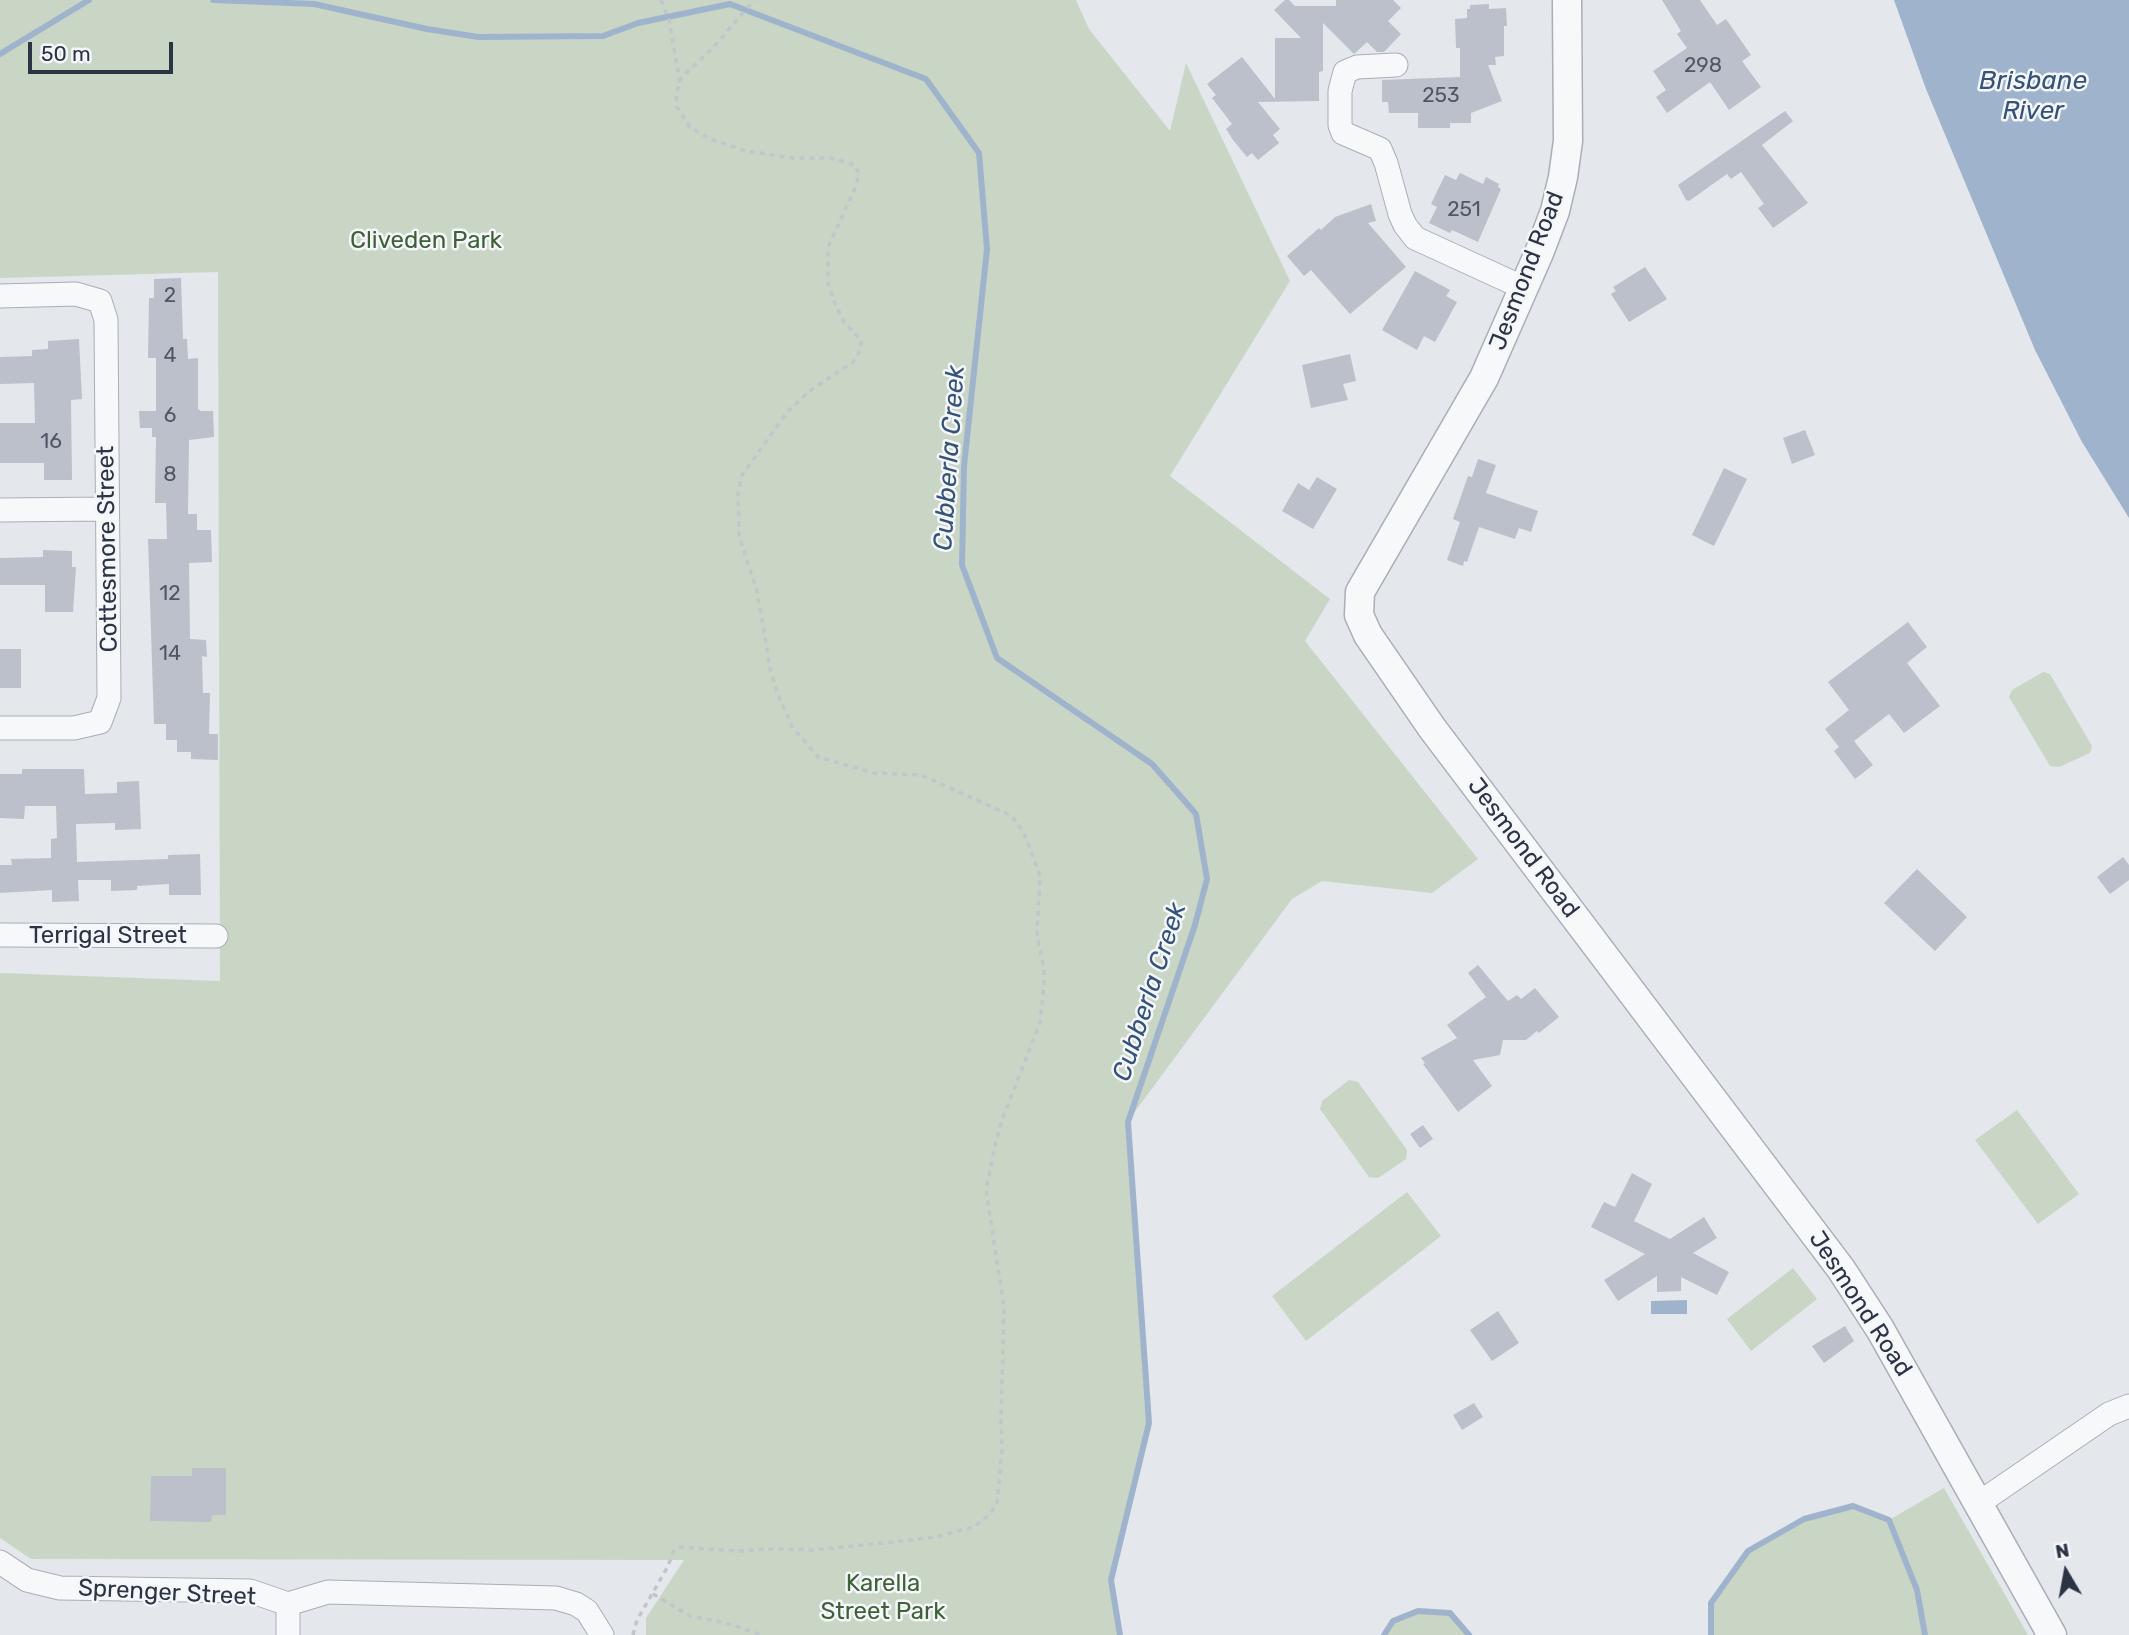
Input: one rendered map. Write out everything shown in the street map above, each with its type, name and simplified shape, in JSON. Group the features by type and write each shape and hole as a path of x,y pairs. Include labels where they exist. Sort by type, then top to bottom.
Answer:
{"street":[{"name":"Jesmond Road","path":"1567,0 1568,141 1555,211 1484,378 1360,592 1359,615 1368,635 1432,728 1841,1269 1880,1329 2052,1635"},
{"path":"1396,65 1357,66 1345,72 1340,91 1340,125 1343,132 1380,149 1387,163 1400,214 1415,238 1524,289"},
{"name":"Cottesmore Street","path":"0,296 76,294 100,301 106,320 109,698 100,722 74,728 0,728"},
{"path":"0,510 107,509"},
{"name":"Terrigal Street","path":"0,936 216,936"},
{"path":"1979,1503 2109,1414 2129,1406"},
{"name":"Sprenger Street","path":"0,1562 27,1580 60,1588 250,1591 288,1604 328,1592 556,1598 576,1604 587,1611 602,1635"},
{"path":"288,1604 288,1635"}],"path":[{"path":"633,1635 638,1620 674,1552 680,1547 737,1552 813,1549 936,1537 974,1527 997,1503 1002,1450 1004,1307 986,1190 1003,1117 1040,1023 1044,985 1041,948 1037,935 1040,876 1024,833 1012,817 921,775 874,773 818,757 793,729 769,666 756,588 739,536 738,494 742,475 788,411 811,390 853,362 861,349 861,340 844,322 828,284 828,247 857,184 858,173 855,165 831,159 793,158 746,151 710,139 690,127 677,107 676,95 681,78 713,48 754,0"},
{"path":"661,1 669,20 680,83"},
{"path":"653,1594 690,1616 726,1623 762,1635"}],"green space":[{"path":"0,0 1076,0 1089,29 1170,131 1186,63 1290,281 1170,476 1330,599 1305,641 1478,859 1432,893 1322,881 1292,899 1128,1121 1149,1423 1111,1580 1120,1635 646,1635 646,1618 684,1560 31,1559 0,1538 0,973 220,981 218,272 0,278"},
{"path":"2043,672 2050,674 2092,746 2090,753 2059,767 2050,766 2009,697 2012,690"},
{"path":"1349,1080 1358,1082 1407,1150 1406,1159 1378,1178 1369,1177 1320,1109 1322,1101"},
{"path":"2017,1110 2079,1194 2038,1224 1975,1140"},
{"path":"1407,1192 1441,1236 1306,1341 1272,1296"},
{"path":"1793,1268 1817,1299 1751,1351 1727,1319"},
{"path":"1944,1488 2028,1635 1711,1635 1711,1603 1748,1551 1804,1519 1853,1506 1889,1520"},
{"path":"1418,1611 1450,1613 1469,1635 1384,1635 1393,1621"}],"water":[{"name":"Brisbane River","path":"1894,0 2129,0 2129,518 2082,442 2035,350 1926,89"},
{"path":"1687,1300 1687,1314 1651,1314 1651,1301"}],"building":[{"path":"1285,0 1295,6 1336,6 1336,0 1393,0 1401,8 1388,21 1401,34 1384,52 1377,52 1367,42 1354,54 1323,23 1323,71 1319,72 1319,101 1258,102 1280,129 1273,135 1279,143 1258,160 1252,153 1247,157 1233,140 1226,129 1232,124 1212,98 1216,95 1207,84 1242,57 1275,99 1275,38 1301,38 1274,10"},
{"path":"1662,0 1700,0 1717,25 1726,19 1751,55 1742,61 1761,87 1729,110 1710,82 1667,113 1656,97 1666,90 1653,71 1687,48 1677,34 1681,31"},
{"path":"1489,4 1489,9 1506,8 1504,56 1495,57 1496,65 1488,65 1502,101 1471,113 1471,123 1450,123 1450,128 1418,128 1418,113 1389,113 1388,102 1382,102 1382,80 1460,77 1460,48 1456,48 1455,19 1467,18 1470,5"},
{"path":"1785,111 1793,121 1762,145 1808,203 1773,228 1758,208 1764,204 1741,172 1731,179 1727,174 1689,201 1686,200 1678,185"},
{"path":"1460,173 1483,184 1486,177 1499,184 1501,189 1478,242 1429,223 1437,207 1431,204 1445,175 1456,180"},
{"path":"1371,204 1376,221 1368,223 1406,267 1350,314 1311,270 1304,276 1287,256 1335,217"},
{"path":"1645,267 1667,299 1629,322 1611,294 1616,291 1613,287"},
{"path":"1415,271 1450,290 1446,296 1457,302 1435,342 1424,336 1417,350 1382,330"},
{"path":"181,278 183,339 187,339 188,359 198,358 198,409 213,411 214,437 189,440 188,514 197,514 197,530 211,530 212,562 189,563 190,639 206,640 207,657 202,656 203,693 210,693 209,734 218,734 218,760 191,759 191,752 177,752 177,740 166,740 166,724 154,724 148,539 167,539 166,503 155,503 156,437 152,437 152,428 140,428 139,411 156,411 156,358 148,358 149,298 154,298 154,279"},
{"path":"79,339 82,399 71,400 72,480 44,480 44,463 0,463 0,423 35,423 34,383 0,384 0,357 32,356 32,350 48,349 48,341"},
{"path":"1350,354 1356,381 1343,384 1348,400 1311,408 1302,365"},
{"path":"1805,430 1815,455 1792,464 1783,438"},
{"path":"1478,459 1496,465 1486,493 1538,511 1531,532 1519,528 1515,539 1479,527 1467,562 1464,561 1463,566 1447,560 1460,522 1453,519 1468,476 1472,477"},
{"path":"1724,468 1747,479 1714,546 1692,535"},
{"path":"1317,477 1337,489 1313,529 1282,511 1298,483 1309,490"},
{"path":"43,550 72,551 72,567 76,567 73,612 45,612 45,585 0,585 0,558 43,557"},
{"path":"1908,622 1927,647 1907,663 1940,706 1904,733 1889,714 1854,741 1873,765 1855,779 1834,751 1839,747 1825,729 1849,710 1828,682"},
{"path":"0,649 21,649 21,688 0,688"},
{"path":"22,769 84,769 85,794 117,793 117,782 139,781 141,829 115,830 115,823 76,824 77,862 168,859 168,855 200,854 201,895 169,895 169,884 137,886 137,890 111,891 111,880 78,880 79,901 52,902 52,890 0,893 0,865 12,865 11,859 51,858 51,839 57,838 56,806 25,806 24,819 0,818 0,774 22,774"},
{"path":"2123,857 2129,865 2129,880 2110,894 2097,877"},
{"path":"1917,869 1967,917 1935,951 1884,903"},
{"path":"1478,965 1508,1001 1517,995 1521,999 1535,988 1559,1017 1526,1040 1503,1040 1500,1055 1473,1060 1492,1086 1458,1112 1421,1058 1457,1038 1447,1025 1486,997 1468,973"},
{"path":"1423,1125 1433,1139 1420,1148 1410,1134"},
{"path":"1632,1173 1652,1184 1634,1221 1670,1239 1704,1217 1717,1238 1693,1253 1729,1272 1717,1295 1681,1277 1681,1291 1657,1292 1657,1276 1618,1301 1604,1280 1645,1254 1591,1227 1604,1202 1615,1207"},
{"path":"1498,1311 1519,1343 1492,1361 1470,1330"},
{"path":"1845,1326 1854,1341 1824,1363 1812,1346"},
{"path":"1474,1403 1483,1417 1462,1430 1453,1415"},
{"path":"192,1468 226,1468 226,1515 212,1515 211,1522 150,1521 151,1476 192,1476"}],"waterway":[{"name":"Cubberla Creek","path":"0,54 89,0"},
{"name":"Cubberla Creek","path":"213,0 314,4 427,29 478,37 603,36 638,23 730,4 926,79 979,153 987,249 964,466 962,565 997,658 1152,764 1196,814 1207,879 1195,925 1128,1122 1149,1423 1111,1580 1120,1635"},
{"name":"Cubberla Creek","path":"1711,1635 1711,1603 1748,1551 1804,1519 1853,1506 1889,1520 1917,1590 1925,1635"},
{"name":"Cubberla Creek","path":"1384,1635 1393,1621 1418,1611 1450,1613 1469,1635"}],"park label":[{"name":"Cliveden Park","path":"426,241"},
{"name":"Karella Street Park","path":"883,1598"}]}
